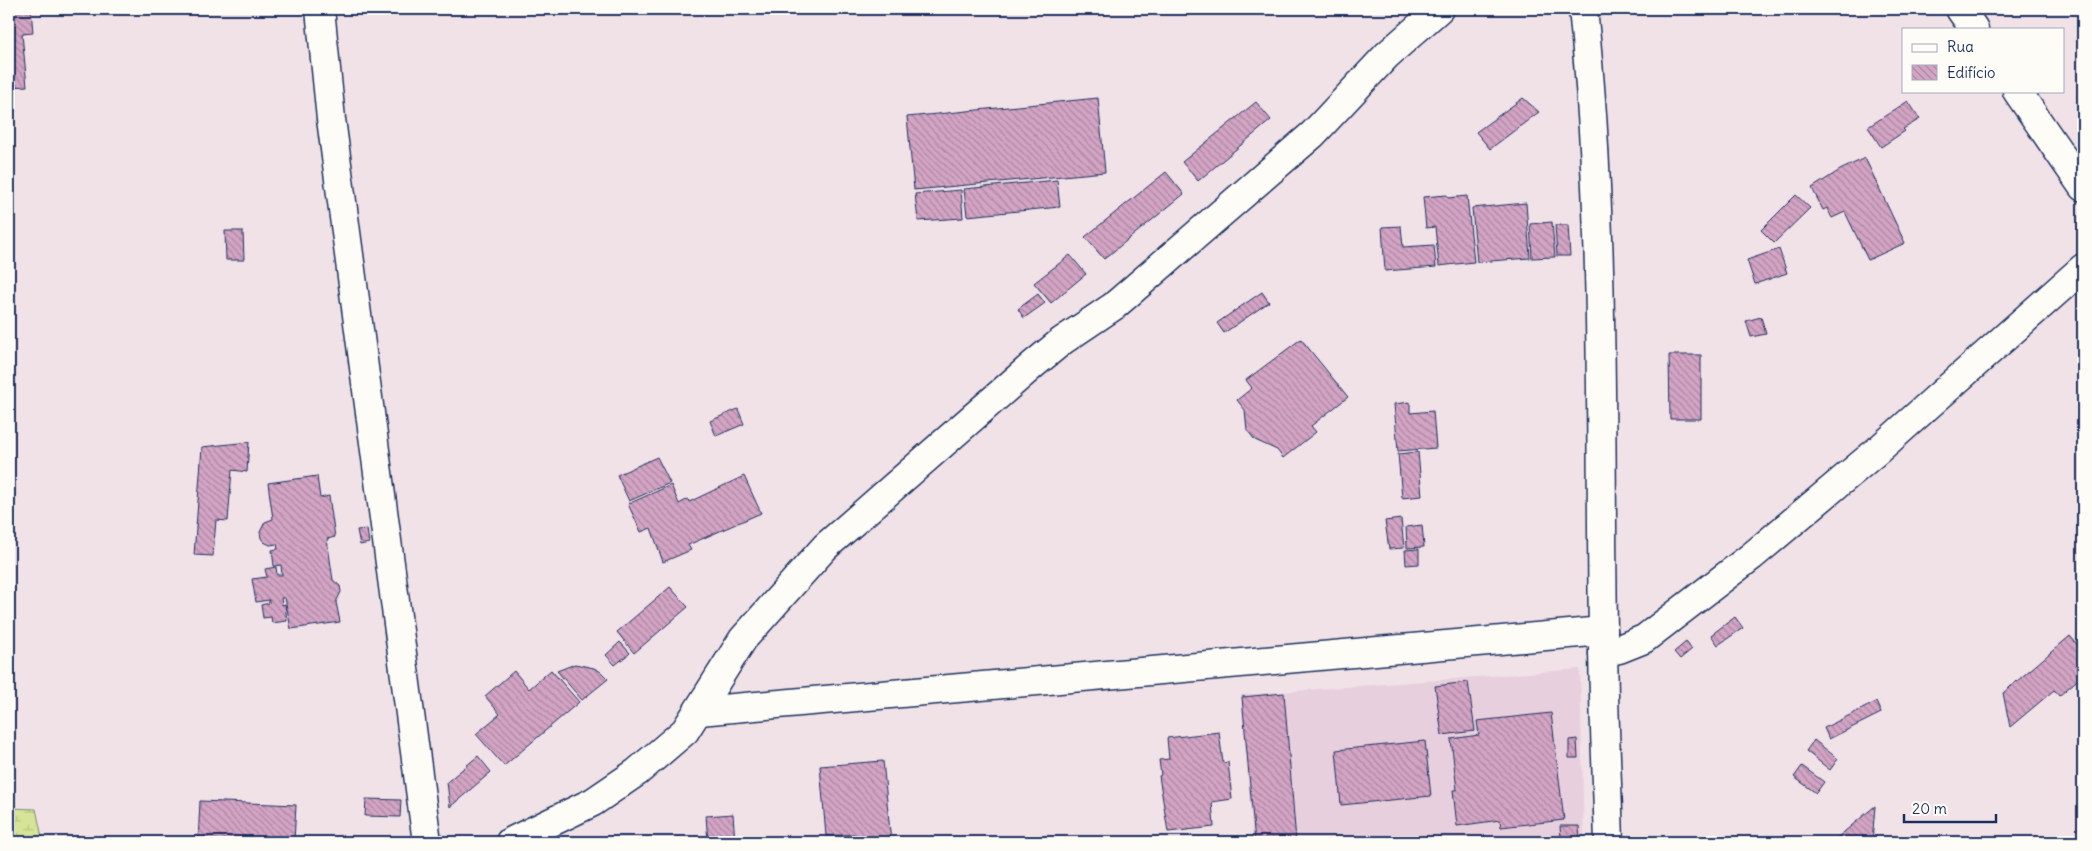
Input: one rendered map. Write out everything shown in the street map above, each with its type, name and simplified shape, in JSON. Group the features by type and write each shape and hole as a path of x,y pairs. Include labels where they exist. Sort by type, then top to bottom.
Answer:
{"street":[{"path":"320,9 331,119 428,842"},
{"path":"510,842 593,802 637,772 685,731 743,639 825,548 1034,364 1062,341 1114,306 1313,134 1387,55 1439,9"},
{"path":"1583,9 1591,85 1601,360 1603,642 1609,842"},
{"path":"1960,9 1973,28"},
{"path":"2018,92 2083,187"},
{"path":"699,711 1644,639 1752,556 1877,451 2083,268"}],"shaded area":[{"path":"1580,669 1584,842 1253,842 1241,695"}],"green space":[{"path":"9,808 36,809 43,842 9,842"}],"building":[{"path":"9,9 31,9 33,33 22,34 27,86 12,87 14,108 9,108"},
{"path":"1098,98 1105,172 914,190 907,117"},
{"path":"1523,98 1539,112 1490,149 1476,132"},
{"path":"1908,101 1920,119 1903,129 1905,131 1881,147 1868,127"},
{"path":"1256,102 1271,120 1198,181 1182,162"},
{"path":"1865,158 1905,243 1868,260 1845,212 1832,218 1827,208 1823,210 1812,188 1840,170"},
{"path":"1166,172 1184,194 1104,259 1085,237"},
{"path":"1057,180 1060,207 967,216 964,189"},
{"path":"961,190 963,218 918,221 915,194"},
{"path":"1447,195 1448,198 1467,196 1474,262 1439,266 1435,227 1426,228 1423,197"},
{"path":"1796,195 1810,208 1774,243 1761,230"},
{"path":"1526,203 1530,258 1477,262 1472,208"},
{"path":"1552,222 1555,257 1532,258 1530,224"},
{"path":"1555,225 1568,225 1570,256 1557,256"},
{"path":"1401,226 1403,247 1434,245 1436,267 1385,271 1382,227"},
{"path":"225,231 243,231 244,260 226,260"},
{"path":"1779,249 1787,273 1755,284 1747,260"},
{"path":"1070,255 1086,274 1051,303 1034,283"},
{"path":"1262,292 1269,302 1224,333 1217,323"},
{"path":"1038,294 1045,303 1024,318 1018,309"},
{"path":"1761,317 1766,334 1751,337 1746,321"},
{"path":"1301,339 1348,397 1311,426 1316,432 1283,458 1277,450 1255,440 1247,430 1245,410 1237,400 1252,388 1246,380"},
{"path":"1669,355 1701,355 1701,419 1670,419"},
{"path":"1410,402 1410,413 1433,411 1436,448 1398,451 1394,404"},
{"path":"738,409 744,424 716,436 710,421"},
{"path":"249,442 247,472 232,470 228,521 216,520 213,556 194,555 202,447"},
{"path":"1418,452 1422,496 1402,498 1398,454"},
{"path":"657,457 670,483 629,501 617,475"},
{"path":"317,476 320,498 329,496 335,537 327,539 333,580 340,586 341,592 336,602 340,622 291,629 285,598 281,598 282,605 285,604 287,621 272,623 271,617 263,618 261,605 269,603 269,600 256,602 252,579 267,577 265,569 276,567 277,575 282,575 281,565 274,566 272,550 278,549 277,544 270,545 264,542 260,532 265,522 273,519 268,483"},
{"path":"744,476 761,513 688,545 691,550 663,562 651,528 641,532 628,504 671,485 679,504 688,499 689,502"},
{"path":"1401,519 1404,548 1389,549 1385,521"},
{"path":"1422,525 1424,547 1407,548 1406,527"},
{"path":"367,529 369,543 360,545 357,530"},
{"path":"1419,549 1419,564 1406,565 1405,550"},
{"path":"670,587 688,607 634,653 617,632"},
{"path":"1735,617 1743,628 1718,645 1711,635"},
{"path":"2070,636 2083,651 2083,675 2059,696 2054,690 2010,727 2003,693"},
{"path":"620,642 630,653 615,665 606,655"},
{"path":"1686,642 1692,649 1680,659 1674,652"},
{"path":"575,664 594,668 608,679 582,700 557,671"},
{"path":"551,670 579,702 504,766 476,734 500,714 485,696 514,671 529,689"},
{"path":"1468,682 1475,731 1442,735 1435,686"},
{"path":"1284,693 1296,841 1255,842 1242,697"},
{"path":"1876,702 1881,713 1829,739 1824,728"},
{"path":"1551,713 1564,820 1501,827 1500,820 1457,826 1453,790 1457,790 1451,739 1479,735 1477,721"},
{"path":"1219,732 1223,763 1228,762 1232,799 1212,802 1214,827 1168,832 1159,776 1161,775 1159,760 1169,759 1167,738"},
{"path":"1577,739 1578,758 1569,758 1569,740"},
{"path":"1814,740 1838,759 1830,770 1806,751"},
{"path":"1425,741 1431,796 1341,805 1336,750"},
{"path":"478,756 491,772 450,807 447,782"},
{"path":"883,761 891,842 854,842 854,834 826,836 820,766"},
{"path":"1802,766 1824,782 1816,793 1794,777"},
{"path":"366,799 401,800 400,817 365,816"},
{"path":"200,801 296,805 294,842 198,842"},
{"path":"1875,806 1872,842 1832,842"},
{"path":"733,814 735,842 708,842 706,816"},
{"path":"1560,826 1579,826 1580,842 1551,842 1550,839 1561,839"},
{"path":"1549,839 1549,842 1509,842"}]}
